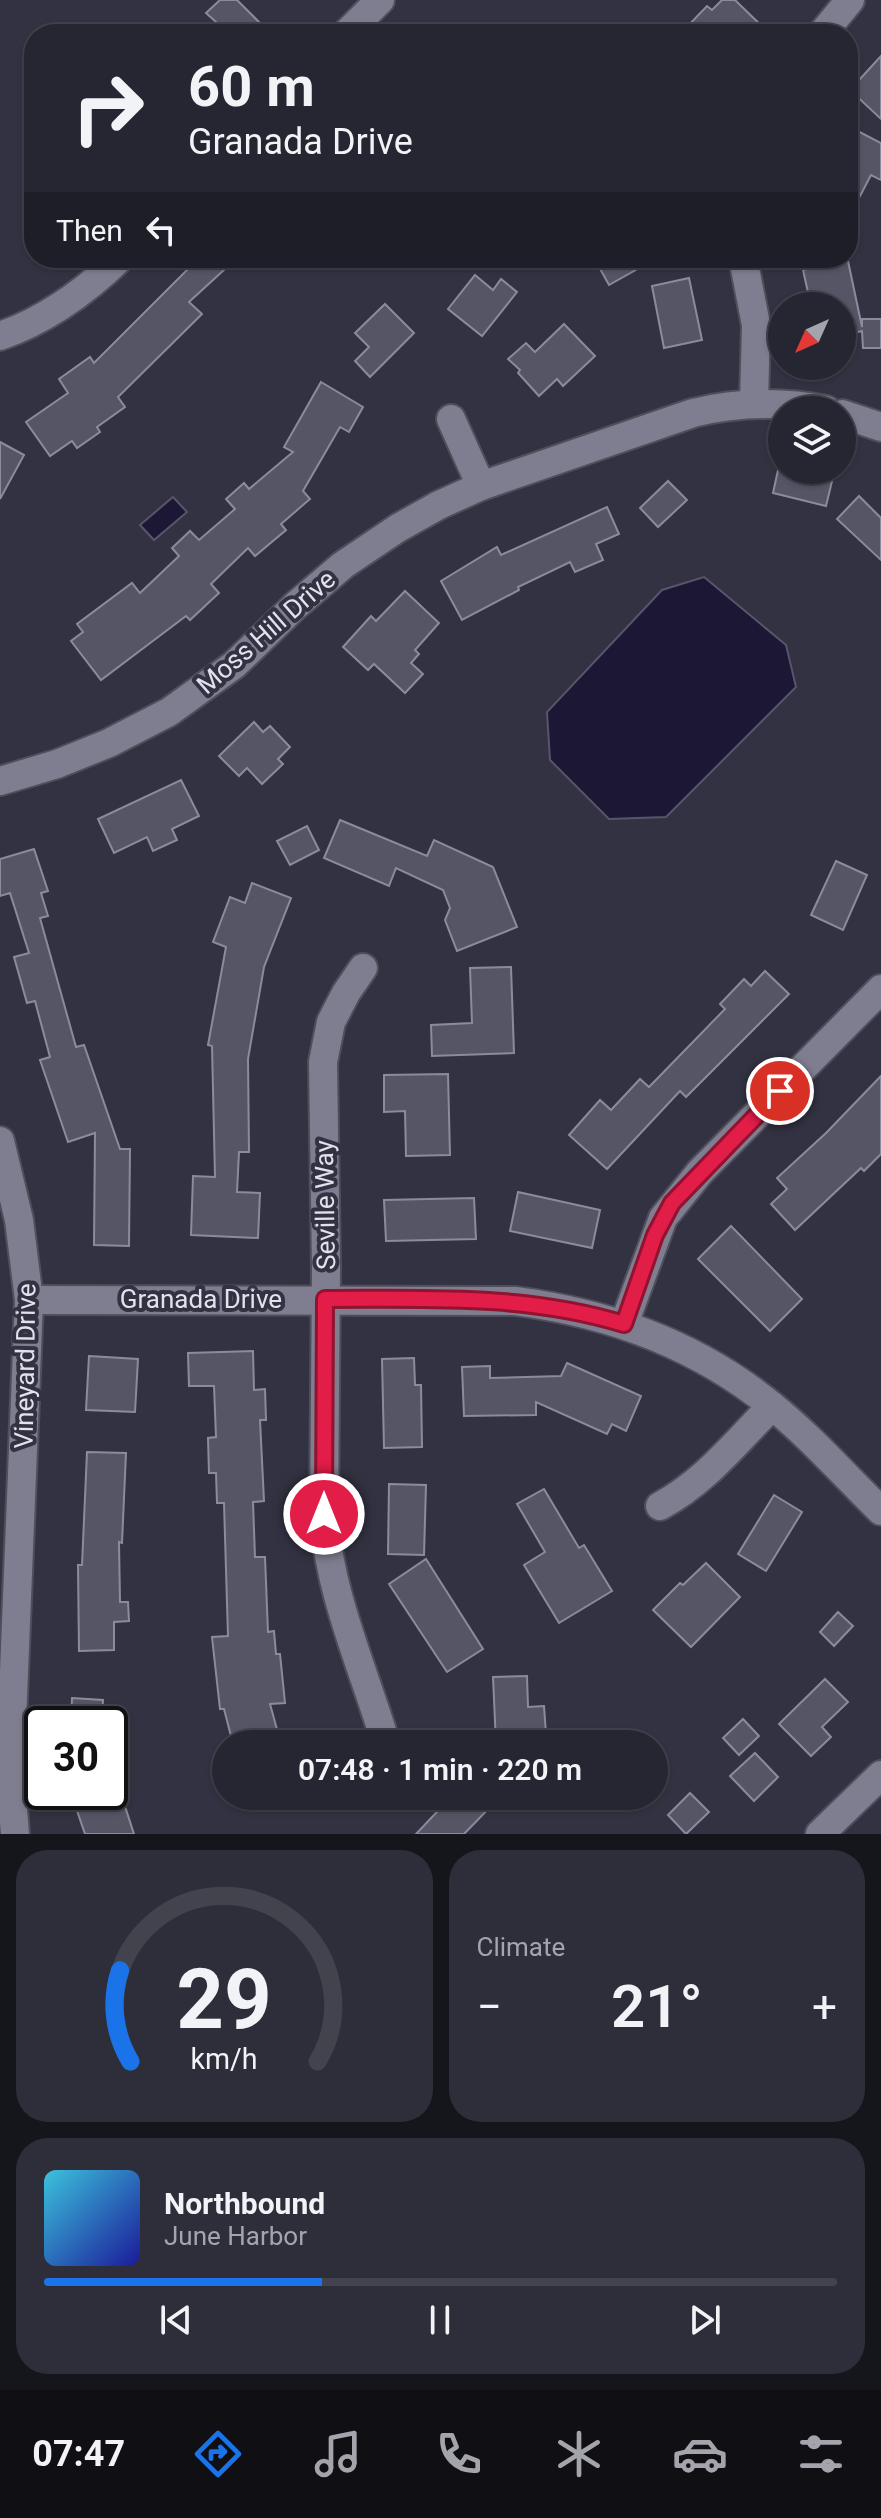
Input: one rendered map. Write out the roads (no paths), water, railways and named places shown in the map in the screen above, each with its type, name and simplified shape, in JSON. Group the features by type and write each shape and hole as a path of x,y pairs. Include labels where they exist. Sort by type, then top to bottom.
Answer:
{"street":[{"path":"356,24 380,0"},
{"path":"830,24 850,0"},
{"path":"0,336 58,308 82,293 109,268"},
{"path":"745,268 756,325 754,403"},
{"name":"Moss Hill Drive","path":"0,781 70,759 120,738 169,712 234,665 343,565 398,528 481,486 693,413 722,406 768,404"},
{"path":"451,419 481,486"},
{"path":"856,419 881,427"},
{"name":"Seville Way","path":"363,968 331,1022 323,1062 326,1545 382,1730"},
{"path":"624,1324 655,1235 672,1203 881,989"},
{"name":"Vineyard Drive","path":"0,1141 19,1220 29,1300 9,1580 10,1771 15,1834"},
{"name":"Granada Drive","path":"29,1300 515,1301 571,1310 624,1324 688,1351 744,1385 772,1406 881,1511"},
{"path":"660,1506 708,1473 772,1406"},
{"path":"820,1834 881,1775"}]}
